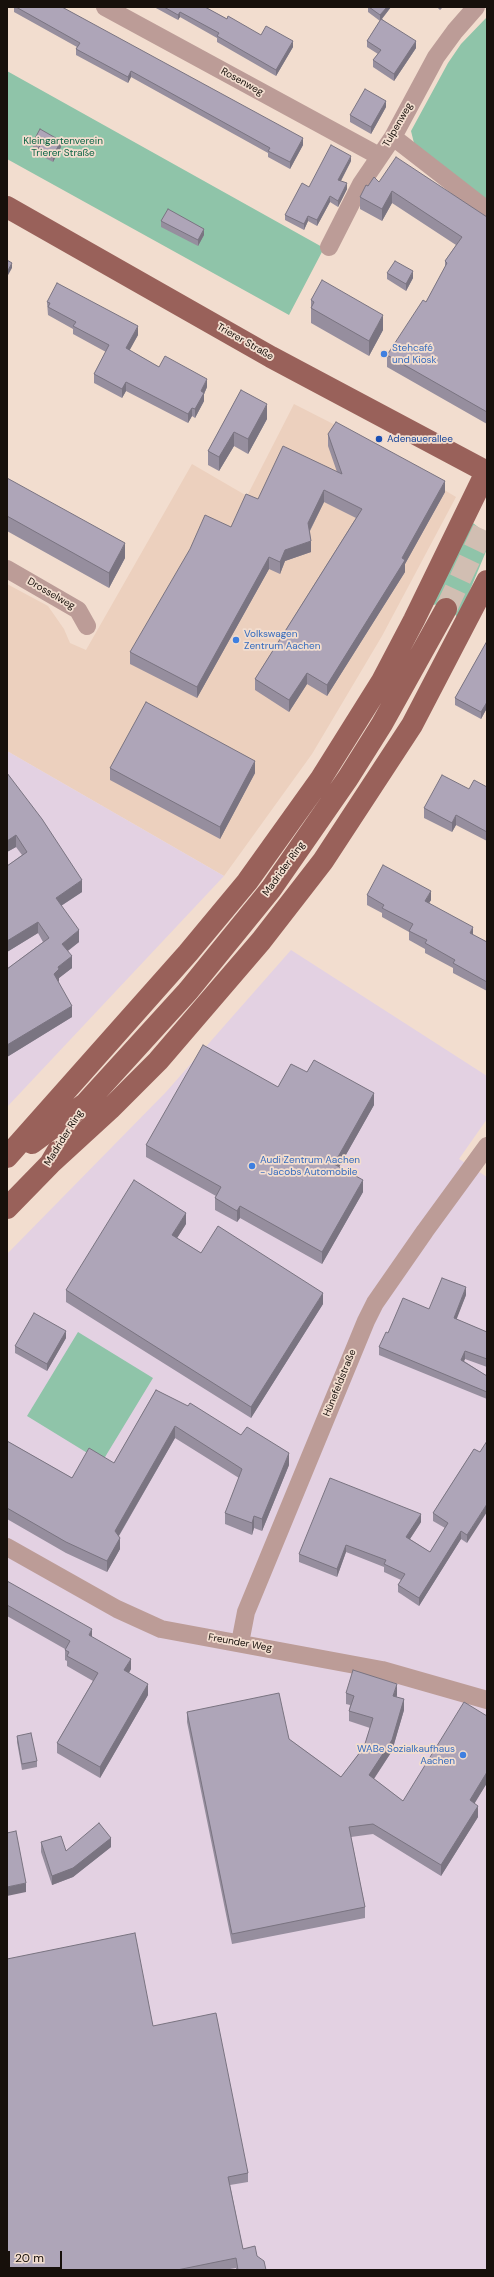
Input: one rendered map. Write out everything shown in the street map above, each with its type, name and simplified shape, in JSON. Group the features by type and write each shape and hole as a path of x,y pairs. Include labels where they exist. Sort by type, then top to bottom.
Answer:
{"main road":[{"name":"Trierer Straße","path":"7,207 271,357 487,471"},
{"path":"7,1157 188,953 247,882 320,780 382,681 414,620 487,471"},
{"path":"50,1164 110,1109 158,1061 261,942 323,861 412,725 487,581"},
{"name":"Madrider Ring","path":"7,1161 86,1103 188,991 271,889 348,778 378,731 446,609"},
{"name":"Madrider Ring","path":"7,1208 50,1164 86,1103"}],"street":[{"name":"Rosenweg","path":"105,7 379,156"},
{"name":"Tulpenweg","path":"328,247 362,184 379,156 393,137 436,57 455,30 476,7"},
{"path":"393,137 487,210"},
{"name":"Drosselweg","path":"7,569 78,610 88,626"},
{"name":"Hünefeldstraße","path":"240,1643 246,1612 366,1320 375,1303 416,1244 487,1146"},
{"name":"Freunder Weg","path":"7,1547 117,1609 161,1629 382,1670 487,1700"}],"shaded area":[{"name":"Volkswagen Zentrum Aachen","path":"294,404 347,431 456,497 382,636 312,754 224,876 7,751 7,584 48,606 64,629 70,643 86,650 192,464 247,496"},
{"path":"7,751 224,876 7,1107"},
{"path":"291,950 487,1076 487,1119 459,1159 487,1177 487,2270 7,2270 7,1254 166,1092"}],"green space":[{"path":"487,17 487,201 414,143 411,131 448,63 461,44"},
{"name":"Kleingartenverein Trierer Straße","path":"7,71 324,248 289,315 7,159"},
{"path":"473,523 487,534 487,549 458,619 453,611 441,604 432,605"},
{"path":"78,1332 153,1378 102,1462 27,1416"}],"building":[{"path":"16,7 62,7 303,138 290,162 268,151 270,148 131,71 128,77 76,49 80,43"},
{"path":"164,7 205,7 227,19 228,16 261,35 266,26 293,41 276,70 217,36 219,33 180,12 178,15"},
{"path":"369,7 387,7 380,15"},
{"path":"381,19 416,41 394,74 373,60 381,50 367,41"},
{"path":"365,89 386,101 371,127 350,115"},
{"path":"40,129 61,141 53,156 38,148 40,146 33,142"},
{"path":"331,145 351,156 338,180 347,183 338,201 330,196 317,220 308,216 304,224 285,215 302,183 309,187"},
{"path":"396,157 487,217 487,412 387,355 423,300 426,302 447,263 445,261 462,237 392,191 382,209 360,197 366,185 368,186 374,177 379,182"},
{"path":"168,209 204,229 198,240 161,221"},
{"path":"7,260 12,263 7,272"},
{"path":"395,261 413,271 406,284 387,273"},
{"path":"322,280 383,315 369,341 311,308 314,302 311,300"},
{"path":"57,283 138,326 126,348 159,367 165,356 207,379 201,391 204,393 195,409 192,408 188,414 126,382 122,389 94,374 109,345 73,326 76,322 48,307 50,303 47,302"},
{"path":"241,390 267,404 248,439 234,432 219,457 208,451"},
{"path":"336,422 445,481 402,558 405,560 327,685 307,673 289,700 255,679 362,509 324,490 308,523 311,541 285,550 280,562 269,557 197,687 130,652 190,549 205,515 231,527 246,494 258,499 283,446 342,474 328,434"},
{"path":"7,478 125,543 109,573 7,516"},
{"path":"487,641 487,702 481,712 455,698"},
{"path":"146,702 255,761 220,827 110,768"},
{"path":"7,773 42,819 82,880 56,898 79,930 62,944 72,956 58,967 59,969 54,974 72,1006 7,1045 7,969 49,938 38,922 7,941 7,866 27,852 16,835 7,841"},
{"path":"442,775 469,789 474,780 487,787 487,832 456,815 452,823 424,808"},
{"path":"383,865 431,891 425,901 473,927 470,933 487,942 487,982 453,963 455,960 425,943 427,940 409,931 413,924 382,908 384,905 367,895"},
{"name":"Audi Zentrum Aachen - Jacobs Automobile","path":"203,1045 278,1087 291,1064 307,1072 314,1060 374,1093 334,1164 363,1180 322,1252 240,1206 237,1211 215,1198 221,1187 146,1145"},
{"path":"134,1180 186,1213 172,1235 201,1253 218,1226 323,1293 251,1407 66,1290"},
{"path":"442,1278 466,1287 454,1318 487,1332 487,1359 465,1351 461,1360 487,1376 487,1392 379,1347 386,1332 388,1333 403,1298 429,1309"},
{"path":"34,1313 66,1331 47,1364 15,1346"},
{"path":"156,1390 188,1406 190,1403 241,1435 247,1427 289,1453 262,1519 254,1516 252,1523 225,1513 242,1469 175,1426 115,1531 120,1538 107,1561 66,1542 7,1508 7,1441 72,1478 89,1448 114,1463"},
{"path":"487,1441 487,1504 467,1535 461,1531 419,1598 398,1585 405,1574 384,1564 386,1560 346,1545 337,1569 299,1554 330,1478 421,1514 406,1537 430,1552 448,1523 433,1513 474,1449 480,1452"},
{"path":"7,1581 92,1629 89,1635 131,1659 124,1670 148,1684 100,1767 57,1743 98,1673 67,1656 69,1652 65,1650 70,1641 7,1605"},
{"path":"353,1670 397,1684 393,1696 404,1699 392,1740 369,1775 403,1801 464,1702 487,1716 487,1772 470,1800 478,1806 441,1865 373,1824 349,1827 365,1907 232,1934 187,1712 279,1693 289,1739 341,1777 364,1747 373,1718 349,1711 354,1696 346,1693"},
{"path":"31,1733 37,1761 22,1764 17,1736"},
{"path":"99,1823 111,1838 73,1868 52,1876 41,1842 61,1836 66,1851"},
{"path":"16,1831 26,1883 7,1887 7,1833"},
{"path":"135,1933 153,2026 216,2013 248,2173 228,2177 243,2249 255,2246 257,2256 264,2261 266,2270 238,2270 236,2258 177,2270 7,2270 7,1959"}],"tunnel":[{"path":"446,609 487,522"}],"place":[{"name":"Stehcafé und Kiosk","path":"384,354"},
{"name":"Adenauerallee","path":"379,439"},
{"name":"Volkswagen Zentrum Aachen","path":"236,640"},
{"name":"Audi Zentrum Aachen - Jacobs Automobile","path":"252,1166"},
{"name":"WABe Sozialkaufhaus Aachen","path":"463,1755"}]}
